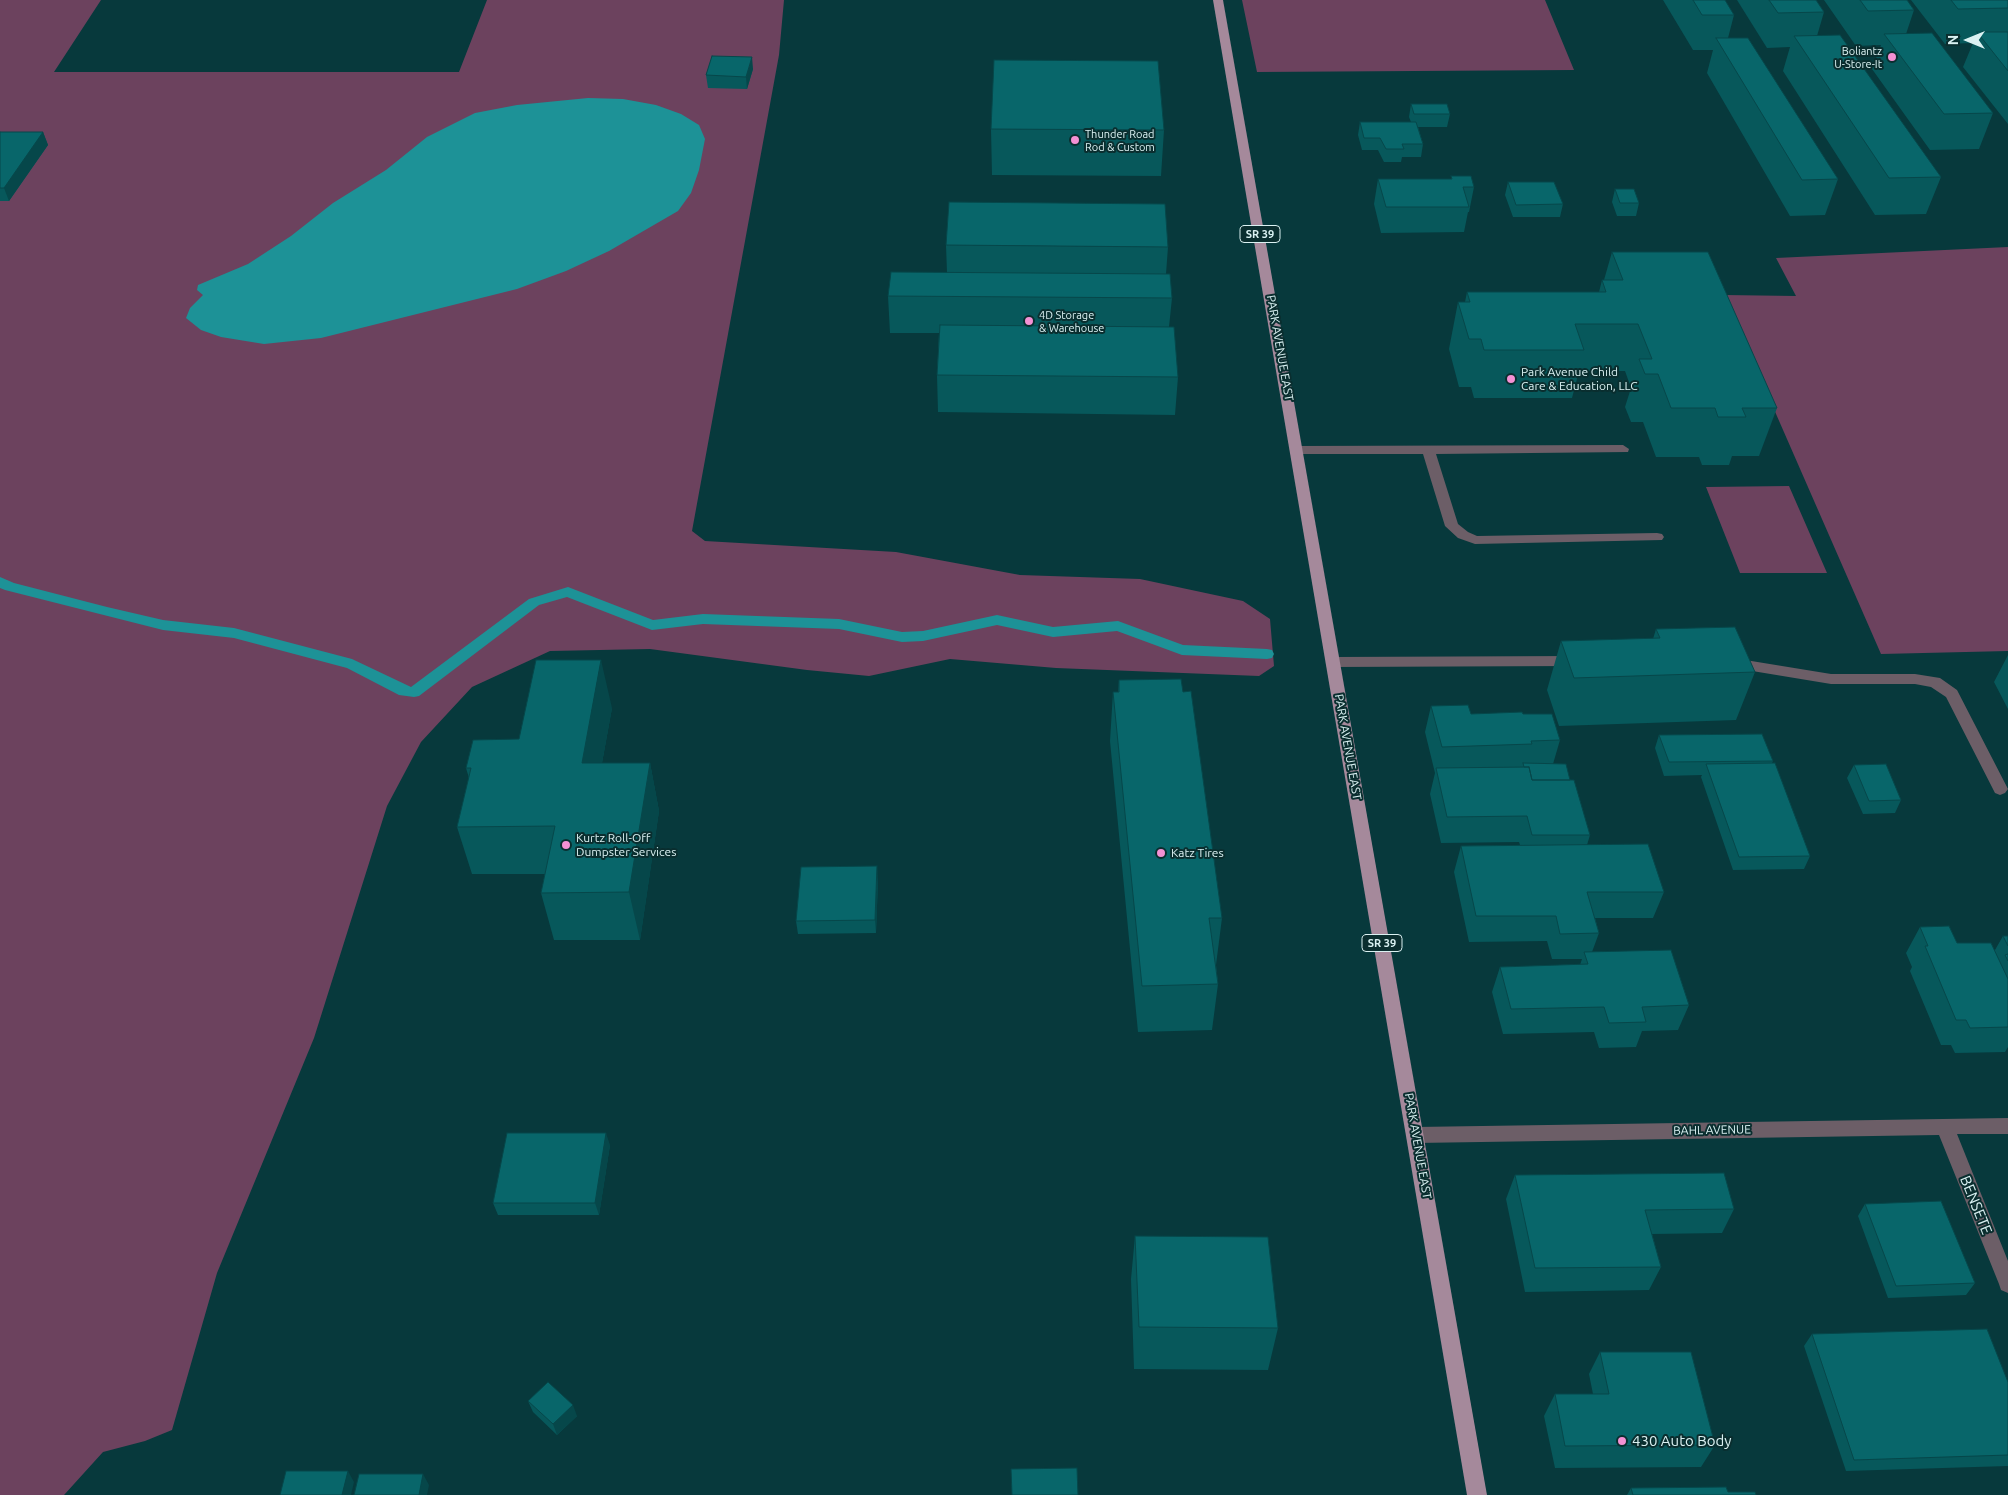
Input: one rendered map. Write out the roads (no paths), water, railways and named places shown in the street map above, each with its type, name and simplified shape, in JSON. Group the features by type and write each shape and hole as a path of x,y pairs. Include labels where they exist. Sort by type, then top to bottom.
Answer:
{"main road":[{"name":"PARK AVENUE EAST","path":"1218,0 1477,1495"}],"street":[{"path":"1428,449 1452,526 1463,535 1475,540 1657,537"},
{"path":"1296,450 1623,449"},
{"path":"1333,662 1593,661"},
{"path":"1722,662 1831,679 1915,679 1935,682 1952,694 2000,789"},
{"name":"BAHL AVENUE","path":"1416,1135 2008,1126"},
{"name":"BENSETE","path":"1945,1127 2008,1284"}],"water":[{"path":"588,98 623,99 656,105 681,114 699,125 705,139 699,170 691,193 678,211 609,251 566,271 517,289 321,338 264,344 221,337 201,330 186,318 190,308 203,295 197,290 198,285 248,264 291,236 333,203 386,170 427,137 475,113 517,105"}],"waterway":[{"path":"0,582 10,587 107,612 163,625 234,633 352,664 404,691 414,692 534,602 568,592 652,625 703,619 839,624 902,637 923,636 997,620 1053,632 1118,626 1182,650 1267,654"}],"place":[{"name":"Boliantz U-Store-It","path":"1892,57"},
{"name":"Thunder Road Rod & Custom","path":"1075,140"},
{"name":"4D Storage & Warehouse","path":"1029,321"},
{"name":"Park Avenue Child Care & Education, LLC","path":"1511,379"},
{"name":"Kurtz Roll-Off Dumpster Services","path":"566,845"},
{"name":"Katz Tires","path":"1161,853"},
{"name":"430 Auto Body","path":"1622,1441"}]}
